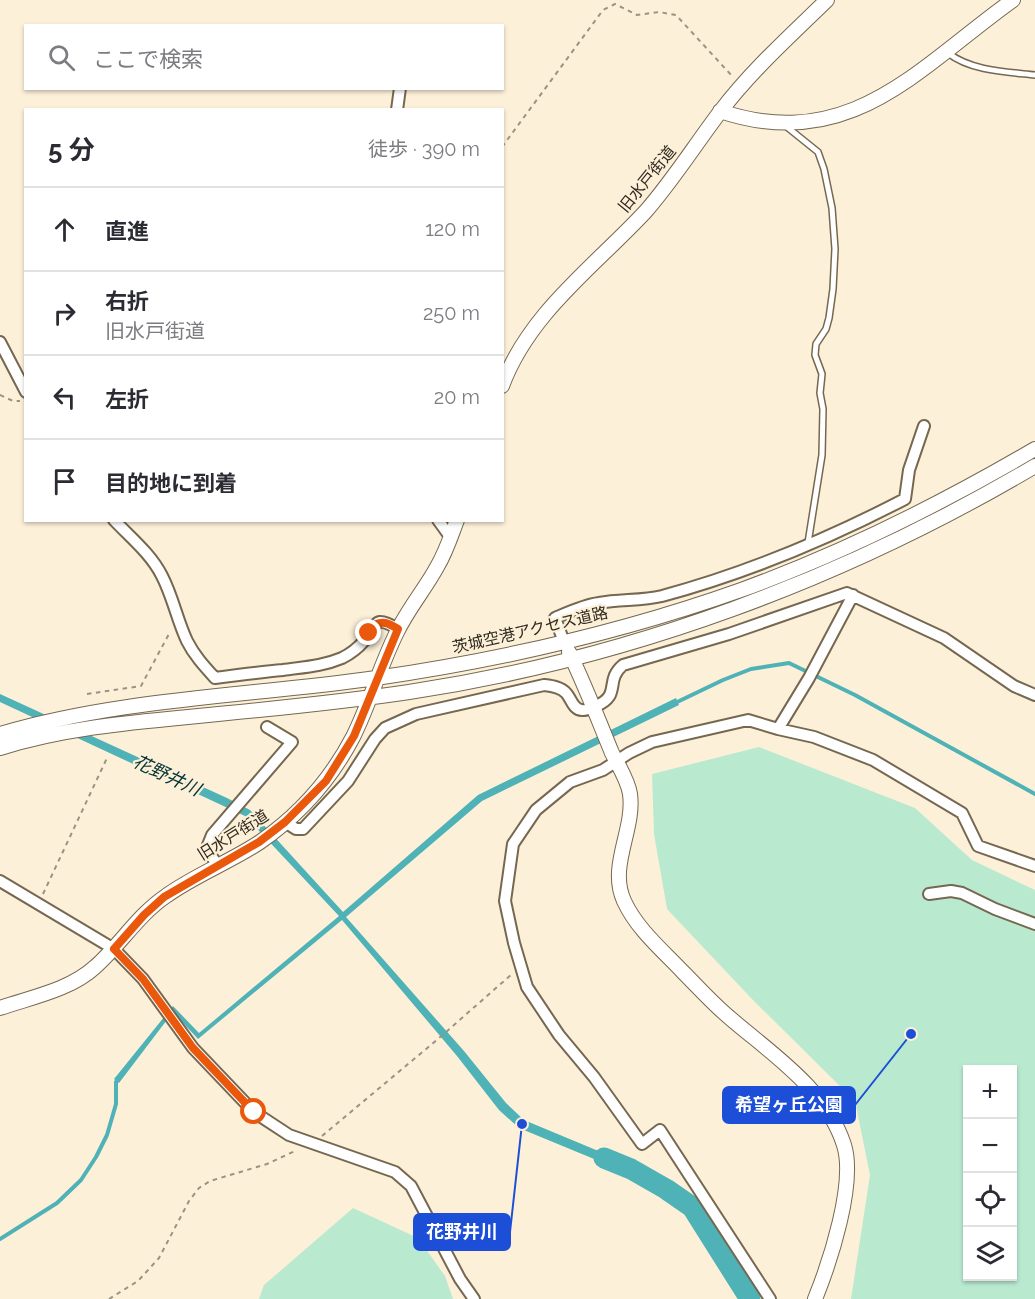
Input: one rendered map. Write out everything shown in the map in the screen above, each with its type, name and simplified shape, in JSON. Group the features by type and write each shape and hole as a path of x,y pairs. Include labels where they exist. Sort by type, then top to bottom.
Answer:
{"street":[{"name":"旧水戸街道","path":"504,381 517,352 544,316 646,210 741,86 827,0"},
{"path":"720,111 740,118 780,122 841,116 861,108 903,84 1013,0"},
{"path":"397,108 400,90"},
{"path":"0,342 24,388"},
{"path":"815,1299 839,1222 846,1191 847,1169 844,1146 826,1108 809,1087 728,1016 632,917 623,899 618,879 628,824 630,793 555,618 600,603 637,601 663,596 777,558 845,530 905,499 909,470 924,426"},
{"name":"茨城空港アクセス道路","path":"0,734 109,710 202,697 376,678 471,662 564,642 652,618 740,590 828,555 919,513 1035,449"},
{"path":"0,748 92,728 370,698 452,685 573,659 659,634 747,603 835,568 925,525 1035,466"},
{"path":"116,522 150,556 161,574 179,616 186,640 195,656 215,678 324,665 344,657 356,648 365,640 372,626 377,623 387,622 398,629"},
{"path":"439,522 451,538"},
{"name":"旧水戸街道","path":"0,1008 62,987 94,969 164,897 259,842 306,802 331,774 354,736 398,629 437,568 456,522"},
{"path":"280,826 303,829 348,781 375,739 385,728 416,714 544,685 554,686 567,693 577,709 582,711 608,700 614,676 623,665 729,634 847,593 944,638 1014,686 1035,694"},
{"path":"778,729 809,678 853,596"},
{"path":"770,1299 660,1130 642,1144 594,1077 552,1026 526,987 505,901 513,844 536,810 570,783 603,770 629,753 652,742 748,720 814,737 873,760 962,813 978,846 1035,866"},
{"path":"218,865 211,856 208,845 212,835 292,742 267,727"},
{"path":"0,881 114,949 143,979 193,1048 254,1112 289,1135 395,1172 411,1186 459,1279 474,1299"},
{"path":"929,894 951,891 962,893 995,909 1035,924"}],"lane":[{"path":"947,52 956,59 986,69 1035,75"},
{"path":"780,122 818,152 832,208 835,249 829,318 826,329 816,344 815,355 822,374 820,393 823,409 822,454 808,545"}],"path":[{"path":"504,144 603,10 615,4 637,15 659,12 676,15 741,86"},
{"path":"0,395 13,401 24,401"},
{"path":"87,694 141,686 179,616"},
{"path":"39,903 107,759"},
{"path":"110,1299 138,1281 159,1258 189,1201 199,1188 210,1180 267,1164 313,1144 438,1040 520,966"}],"green space":[{"path":"759,747 915,808 972,860 1035,890 1035,1299 851,1299 870,1175 855,1101 751,998 667,909 654,834 652,774"},
{"path":"353,1208 418,1238 445,1276 453,1299 259,1299 264,1285"}],"water":[{"path":"0,694 250,810 343,912 478,795 676,698 679,705 482,801 346,917 464,1051 506,1103 524,1120 632,1165 628,1173 519,1128 499,1110 457,1056 342,920 198,1039 173,1012 119,1083 114,1079 173,1006 199,1033 339,916 245,816 0,702"}],"waterway":[{"path":"673,704 751,669 789,663 855,695 1035,794"},
{"path":"0,1239 57,1203 81,1180 107,1135 116,1104 116,1082 119,1078"},
{"name":"花野井川","path":"604,1158 631,1169 692,1207 750,1299"}],"place":[{"name":"希望ヶ丘公園","path":"911,1034"},
{"name":"花野井川","path":"522,1124"}],"route":[{"path":"254,1112 193,1048 143,979 114,949 144,915 164,897 259,842 285,822 326,781 354,736 398,629 387,622 382,622 372,626 369,633"}]}
